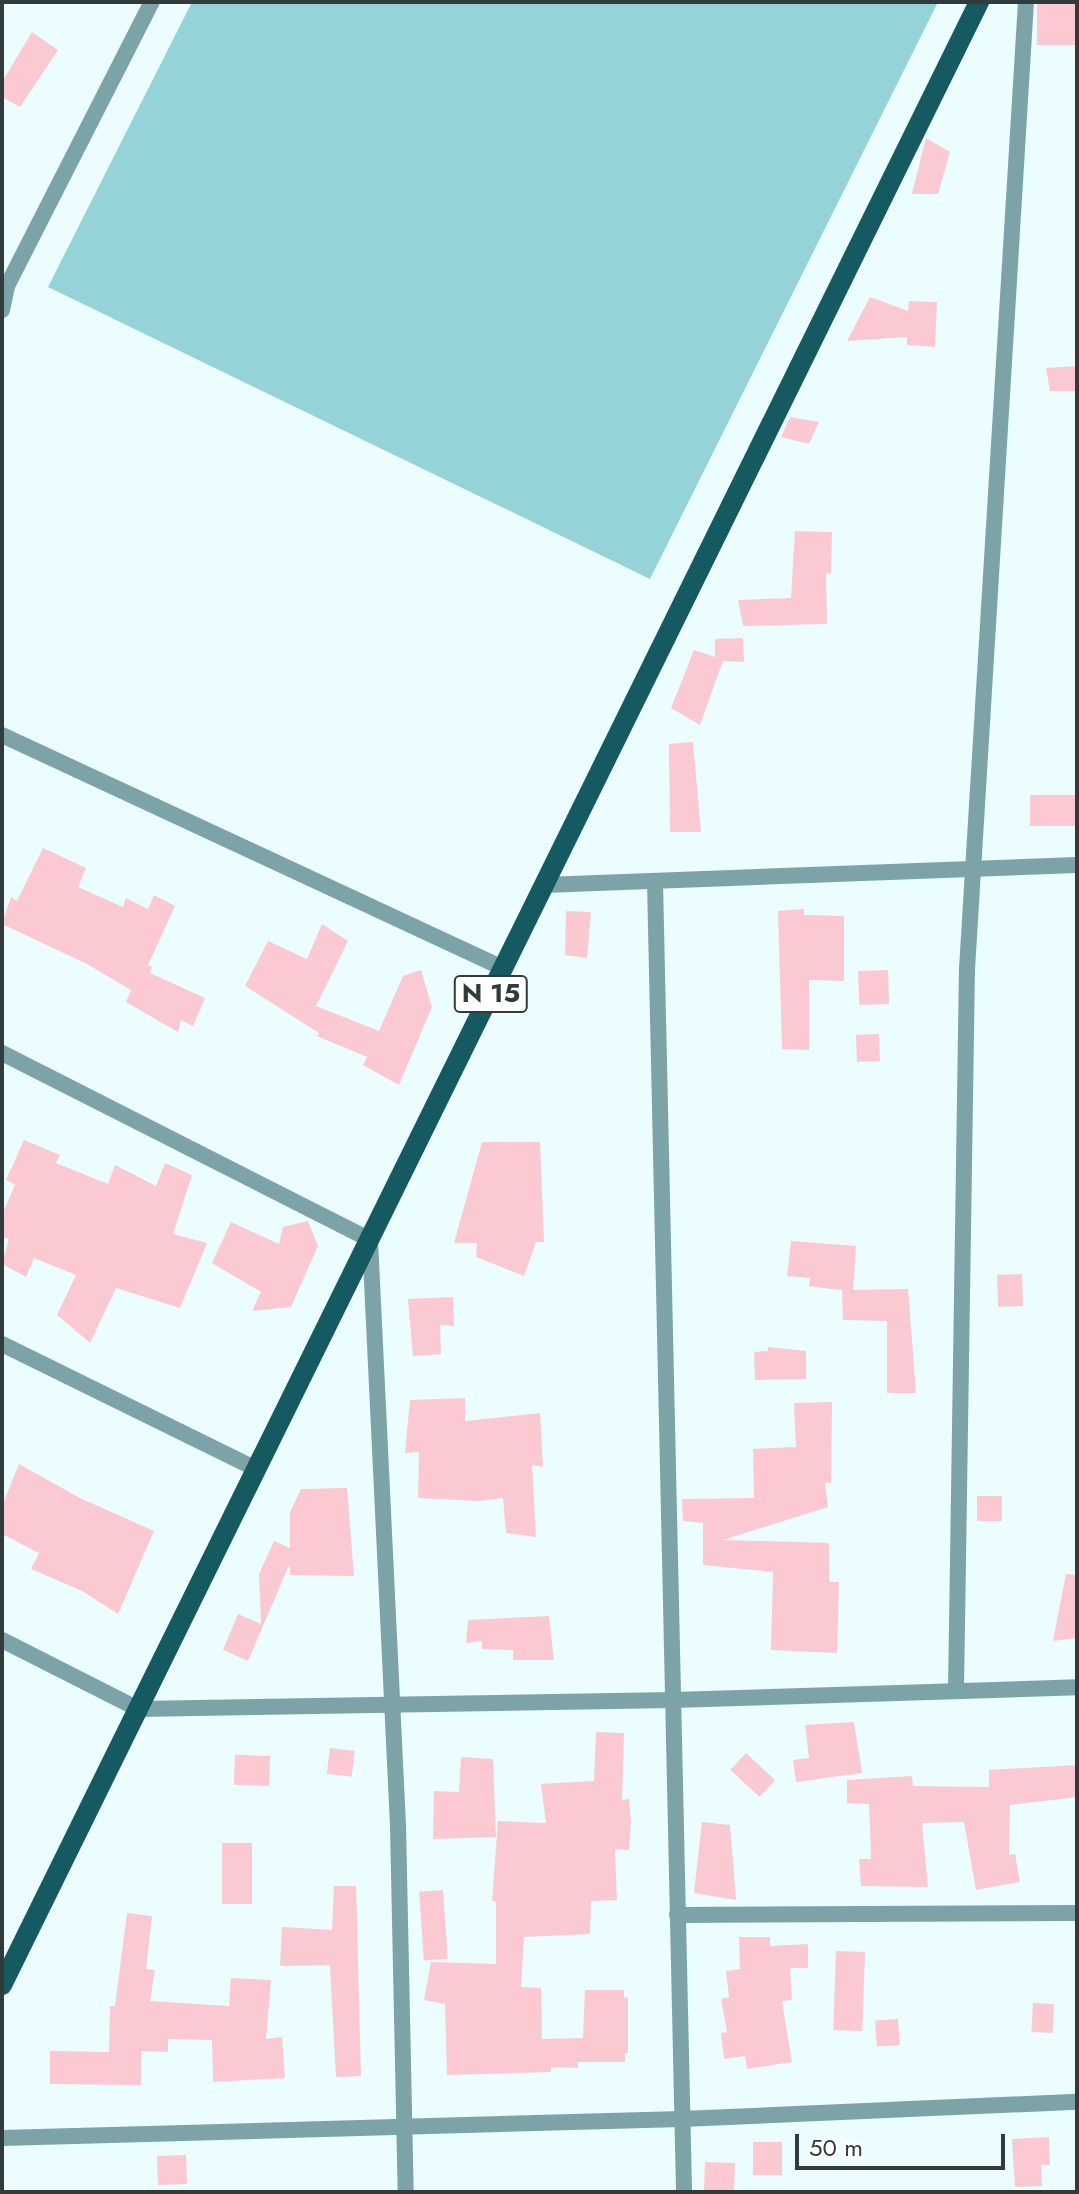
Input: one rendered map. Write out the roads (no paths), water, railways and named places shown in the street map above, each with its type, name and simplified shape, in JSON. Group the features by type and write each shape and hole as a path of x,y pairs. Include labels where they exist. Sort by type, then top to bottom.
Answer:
{"main road":[{"name":"N 15","path":"2,1985 979,2"}],"street":[{"path":"2,310 7,286 152,2"},
{"path":"956,1691 972,869 1026,2"},
{"path":"2,735 503,968"},
{"path":"544,885 1077,865"},
{"path":"655,882 684,2192"},
{"path":"2,1053 370,1240 392,1705 406,2192"},
{"path":"2,1344 256,1469"},
{"path":"2,1640 138,1709 673,1700 1077,1687"},
{"path":"677,1915 1077,1913"},
{"path":"2,2138 682,2119 1077,2102"}]}
